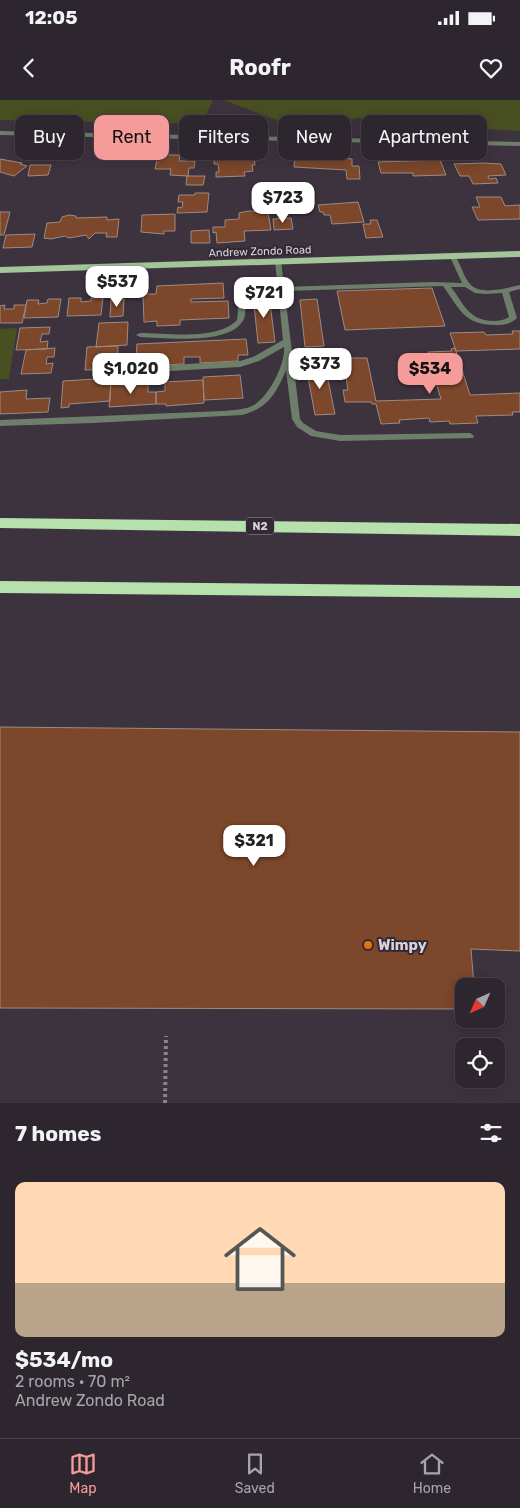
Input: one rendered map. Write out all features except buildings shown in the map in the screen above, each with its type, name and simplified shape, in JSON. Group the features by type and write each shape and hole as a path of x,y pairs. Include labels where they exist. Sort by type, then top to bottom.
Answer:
{"highway":[{"name":"N2","path":"0,523 520,530"},
{"path":"0,587 520,592"}],"main road":[{"name":"Andrew Zondo Road","path":"0,270 520,254"}],"street":[{"path":"0,133 520,144"},
{"path":"453,257 467,285"},
{"path":"278,262 283,290 296,419 300,425 314,434 340,438 470,436"},
{"path":"445,284 466,315 481,323 508,322 513,318 505,290"},
{"path":"140,335 190,335 224,332 239,322 241,314 240,299 252,290 445,284 467,285 480,291 520,287"},
{"path":"152,369 240,364 256,359 288,341"},
{"path":"0,423 227,413 251,409 258,406 269,393 290,355"}],"path":[{"path":"165,1103 166,1036"}],"green space":[{"path":"0,100 213,100 206,115 179,115 179,124 169,123 169,115 94,115 94,122 84,122 84,115 15,115 15,120 0,120"},
{"path":"224,100 520,100 520,131 487,129 487,115 388,114 361,115 361,118 351,119 351,115 278,115 278,121 268,117 268,115 263,115"},
{"path":"17,328 9,379 0,379 0,329"}],"place":[{"name":"Wimpy","path":"368,945"}]}
